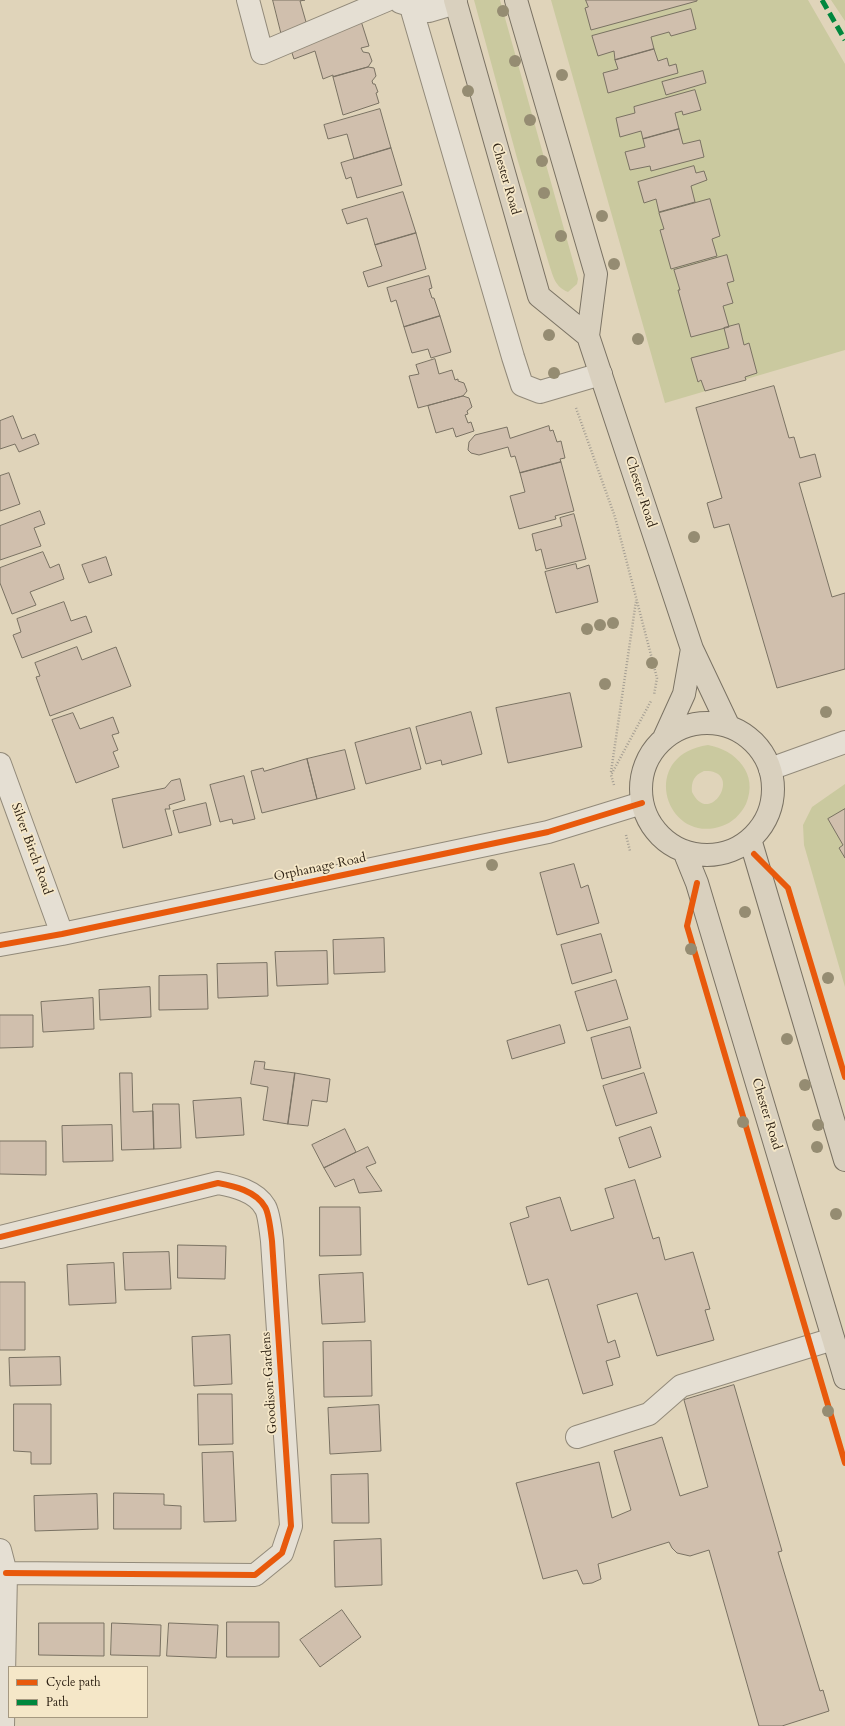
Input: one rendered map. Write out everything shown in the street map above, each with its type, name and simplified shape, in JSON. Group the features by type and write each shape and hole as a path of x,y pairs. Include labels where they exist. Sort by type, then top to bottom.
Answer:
{"highway":[{"name":"Chester Road","path":"516,0 596,274 588,336 692,649 728,726"},
{"name":"Chester Road","path":"455,1 539,296 588,336"},
{"name":"Chester Road","path":"664,738 684,694 692,649"},
{"name":"Chester Road","path":"711,722 728,726 750,738 765,757 770,769 773,784 773,799 768,814 761,828 750,839 735,849 718,854 701,855 684,851 669,843 657,832 648,818 642,803 640,785 644,767 652,751 664,738 678,729 694,723 711,722"},
{"path":"750,839 845,1160"},
{"name":"Chester Road","path":"684,851 699,890 845,1378"}],"street":[{"path":"248,0 262,53 387,0"},
{"path":"404,2 429,11 455,1"},
{"path":"404,2 512,357 522,385 540,392 568,385 601,374"},
{"path":"770,769 845,742"},
{"name":"Silver Birch Road","path":"0,764 62,934"},
{"name":"Orphanage Road","path":"0,945 62,934 548,832 642,803"},
{"name":"Goodison Gardens","path":"0,1237 218,1183 238,1187 254,1196 266,1207 272,1241 290,1526 282,1553 255,1575 6,1573"},
{"path":"577,1437 649,1414 681,1386 833,1339"},
{"path":"0,1550 6,1573 3,1717"}],"path":[{"path":"568,385 615,517 657,678 654,695 611,775"},
{"path":"630,851 611,775 636,599"}],"green space":[{"path":"474,0 500,0 578,279 577,284 568,292 557,284 553,277 517,158"},
{"path":"551,0 808,0 845,64 845,350 665,403"},
{"path":"831,0 845,0 845,21"},
{"path":"708,745 718,748 728,752 736,758 747,773 749,793 746,804 739,815 729,823 722,826 702,829 686,823 674,812 667,797 666,780 672,765 686,752","holes":["704,771 716,773 722,779 723,787 720,795 715,801 707,804 699,802 692,792 694,779"]},
{"path":"845,784 845,987 804,845 803,825 812,807"}],"building":[{"path":"273,0 305,0 300,1 308,29 282,36"},
{"path":"586,0 697,1 591,30 585,8 588,7"},
{"path":"691,9 696,29 671,36 669,32 651,37 654,49 615,60 614,51 598,56 592,36"},
{"path":"361,21 369,46 361,48 363,52 369,53 372,61 368,67 333,77 333,75 323,79 315,51 294,59 290,47"},
{"path":"654,49 658,61 667,58 669,66 676,64 678,73 608,93 603,73 618,69 615,60"},
{"path":"368,67 374,68 376,76 372,81 378,92 376,93 379,103 343,115 333,77"},
{"path":"703,71 706,83 666,95 662,82"},
{"path":"695,90 701,110 683,115 682,111 675,113 679,129 643,139 641,131 620,137 616,118 635,113 634,107"},
{"path":"380,109 391,148 354,159 347,134 328,139 324,125"},
{"path":"679,129 683,144 700,140 704,157 651,171 650,166 630,170 625,152 645,147 643,139"},
{"path":"391,148 402,185 357,198 351,177 346,179 341,163"},
{"path":"694,166 696,173 704,171 707,180 691,186 695,202 659,212 656,199 644,203 638,182"},
{"path":"403,192 416,233 375,245 367,218 347,224 342,210"},
{"path":"710,199 720,236 712,239 717,256 671,269 660,230 664,229 659,213"},
{"path":"416,233 426,269 368,287 363,272 382,266 375,245"},
{"path":"727,255 734,281 727,283 733,303 723,306 729,327 691,337 674,270"},
{"path":"429,276 432,288 429,289 432,298 434,298 440,316 404,327 396,300 391,302 387,288"},
{"path":"440,316 451,352 431,358 428,349 412,353 404,327"},
{"path":"739,324 744,345 749,343 757,373 745,377 746,380 705,391 701,380 698,382 691,358 729,348 724,328"},
{"path":"435,359 439,374 452,370 455,380 458,379 458,381 464,383 467,391 463,396 418,408 409,376 419,374 416,365"},
{"path":"774,386 789,438 794,437 800,458 815,454 821,477 799,483 832,597 845,593 845,669 777,688 729,524 714,528 707,503 722,498 696,408"},
{"path":"463,396 469,398 472,407 467,411 468,414 465,415 468,423 471,422 474,431 456,437 453,428 436,433 428,406"},
{"path":"13,416 22,439 35,434 39,444 19,452 15,444 0,449 0,421"},
{"path":"549,426 550,431 553,430 557,442 561,441 565,458 560,459 561,462 520,473 515,456 511,457 508,447 479,455 471,453 468,450 469,442 475,435 507,427 510,438"},
{"path":"561,462 574,511 555,516 556,519 519,529 510,496 525,492 520,473"},
{"path":"9,473 20,504 0,511 0,476"},
{"path":"40,511 45,524 34,528 41,546 0,560 0,526"},
{"path":"574,514 586,559 546,569 541,549 536,551 532,534 562,526 560,518"},
{"path":"43,552 50,568 59,564 64,579 30,592 36,605 12,614 0,583 0,568"},
{"path":"106,557 112,575 89,583 82,565"},
{"path":"576,564 577,569 589,565 598,602 556,613 545,572"},
{"path":"64,602 71,621 86,616 92,632 22,658 13,635 21,632 17,619"},
{"path":"77,647 82,660 116,647 131,686 50,716 36,677 40,676 35,663"},
{"path":"570,693 582,747 508,763 496,708"},
{"path":"471,712 482,754 442,765 441,760 426,764 416,727"},
{"path":"73,713 80,729 113,717 119,733 112,735 118,750 113,752 119,767 76,783 52,720"},
{"path":"410,728 421,769 366,784 355,743"},
{"path":"345,750 355,789 317,799 307,759"},
{"path":"307,759 317,799 262,813 251,771 263,768 264,771"},
{"path":"244,776 255,819 233,824 232,819 220,822 210,785"},
{"path":"180,779 185,800 169,805 170,809 165,809 172,835 123,848 112,799 165,788 171,781"},
{"path":"206,803 211,825 179,833 173,811"},
{"path":"845,809 845,858 839,848 843,845 828,819"},
{"path":"574,864 581,888 588,885 599,923 557,935 540,873"},
{"path":"601,934 612,972 572,984 561,945"},
{"path":"384,938 385,972 334,974 333,940"},
{"path":"327,951 328,984 277,986 275,952"},
{"path":"267,963 268,996 218,998 217,964"},
{"path":"207,975 208,1009 159,1010 159,976"},
{"path":"616,980 628,1019 587,1031 575,992"},
{"path":"150,987 151,1017 100,1020 99,990"},
{"path":"93,998 94,1029 43,1032 41,1002"},
{"path":"0,1015 33,1015 33,1047 0,1048"},
{"path":"560,1025 565,1043 512,1059 507,1041"},
{"path":"630,1027 641,1068 602,1079 591,1038"},
{"path":"255,1061 265,1062 264,1069 295,1073 288,1124 263,1120 268,1087 251,1084"},
{"path":"120,1073 132,1073 133,1112 153,1111 154,1149 122,1150"},
{"path":"295,1073 330,1079 327,1102 312,1100 308,1126 288,1124"},
{"path":"644,1073 657,1113 616,1126 603,1086"},
{"path":"241,1098 244,1135 196,1138 193,1101"},
{"path":"153,1104 179,1104 181,1148 154,1149"},
{"path":"112,1125 113,1161 63,1162 62,1126"},
{"path":"651,1127 661,1157 629,1168 619,1138"},
{"path":"345,1129 356,1152 324,1168 312,1145"},
{"path":"0,1141 46,1141 46,1175 0,1174"},
{"path":"368,1147 376,1163 366,1167 382,1191 359,1193 354,1179 335,1187 324,1168"},
{"path":"635,1180 653,1239 659,1237 665,1260 693,1252 710,1309 705,1310 714,1340 657,1356 637,1293 597,1305 608,1343 615,1340 620,1357 606,1361 613,1385 583,1394 548,1279 528,1285 510,1223 529,1217 526,1207 560,1197 571,1231 614,1218 605,1189"},
{"path":"320,1207 360,1207 361,1255 320,1256"},
{"path":"178,1245 226,1246 225,1279 178,1278"},
{"path":"169,1252 171,1289 125,1290 123,1253"},
{"path":"114,1263 116,1303 69,1305 67,1265"},
{"path":"363,1273 365,1322 322,1324 319,1275"},
{"path":"0,1282 25,1282 25,1350 0,1350"},
{"path":"230,1335 232,1384 194,1386 192,1337"},
{"path":"371,1341 372,1396 324,1397 323,1342"},
{"path":"60,1357 61,1385 10,1386 9,1358"},
{"path":"734,1385 782,1551 778,1552 820,1691 823,1690 829,1711 782,1726 759,1726 709,1550 690,1556 677,1553 669,1542 598,1564 601,1579 592,1583 583,1584 577,1570 543,1579 516,1483 599,1462 612,1518 631,1510 614,1451 662,1437 680,1496 708,1487 684,1400"},
{"path":"198,1394 232,1394 233,1444 199,1445"},
{"path":"14,1404 51,1404 51,1464 31,1464 31,1452 14,1451"},
{"path":"379,1405 381,1451 330,1454 328,1408"},
{"path":"233,1452 236,1521 204,1522 202,1453"},
{"path":"368,1474 369,1523 332,1523 331,1475"},
{"path":"114,1493 164,1494 164,1505 181,1506 181,1529 114,1529"},
{"path":"97,1494 98,1529 35,1531 34,1496"},
{"path":"381,1539 382,1585 335,1587 334,1541"},
{"path":"342,1610 361,1637 320,1667 300,1640"},
{"path":"227,1622 279,1622 279,1657 227,1657"},
{"path":"39,1623 104,1623 104,1656 39,1655"},
{"path":"112,1623 161,1625 160,1656 111,1655"},
{"path":"169,1623 218,1625 216,1658 167,1656"}],"marked path":[{"path":"822,0 845,40"}],"cycle path":[{"path":"0,945 62,934 548,832 642,803"},
{"path":"754,854 788,888 845,1077"},
{"path":"697,883 687,926 845,1463"},
{"path":"0,1237 218,1183 244,1190 261,1201 268,1214 272,1241 291,1526 282,1553 255,1575 6,1573"}]}
